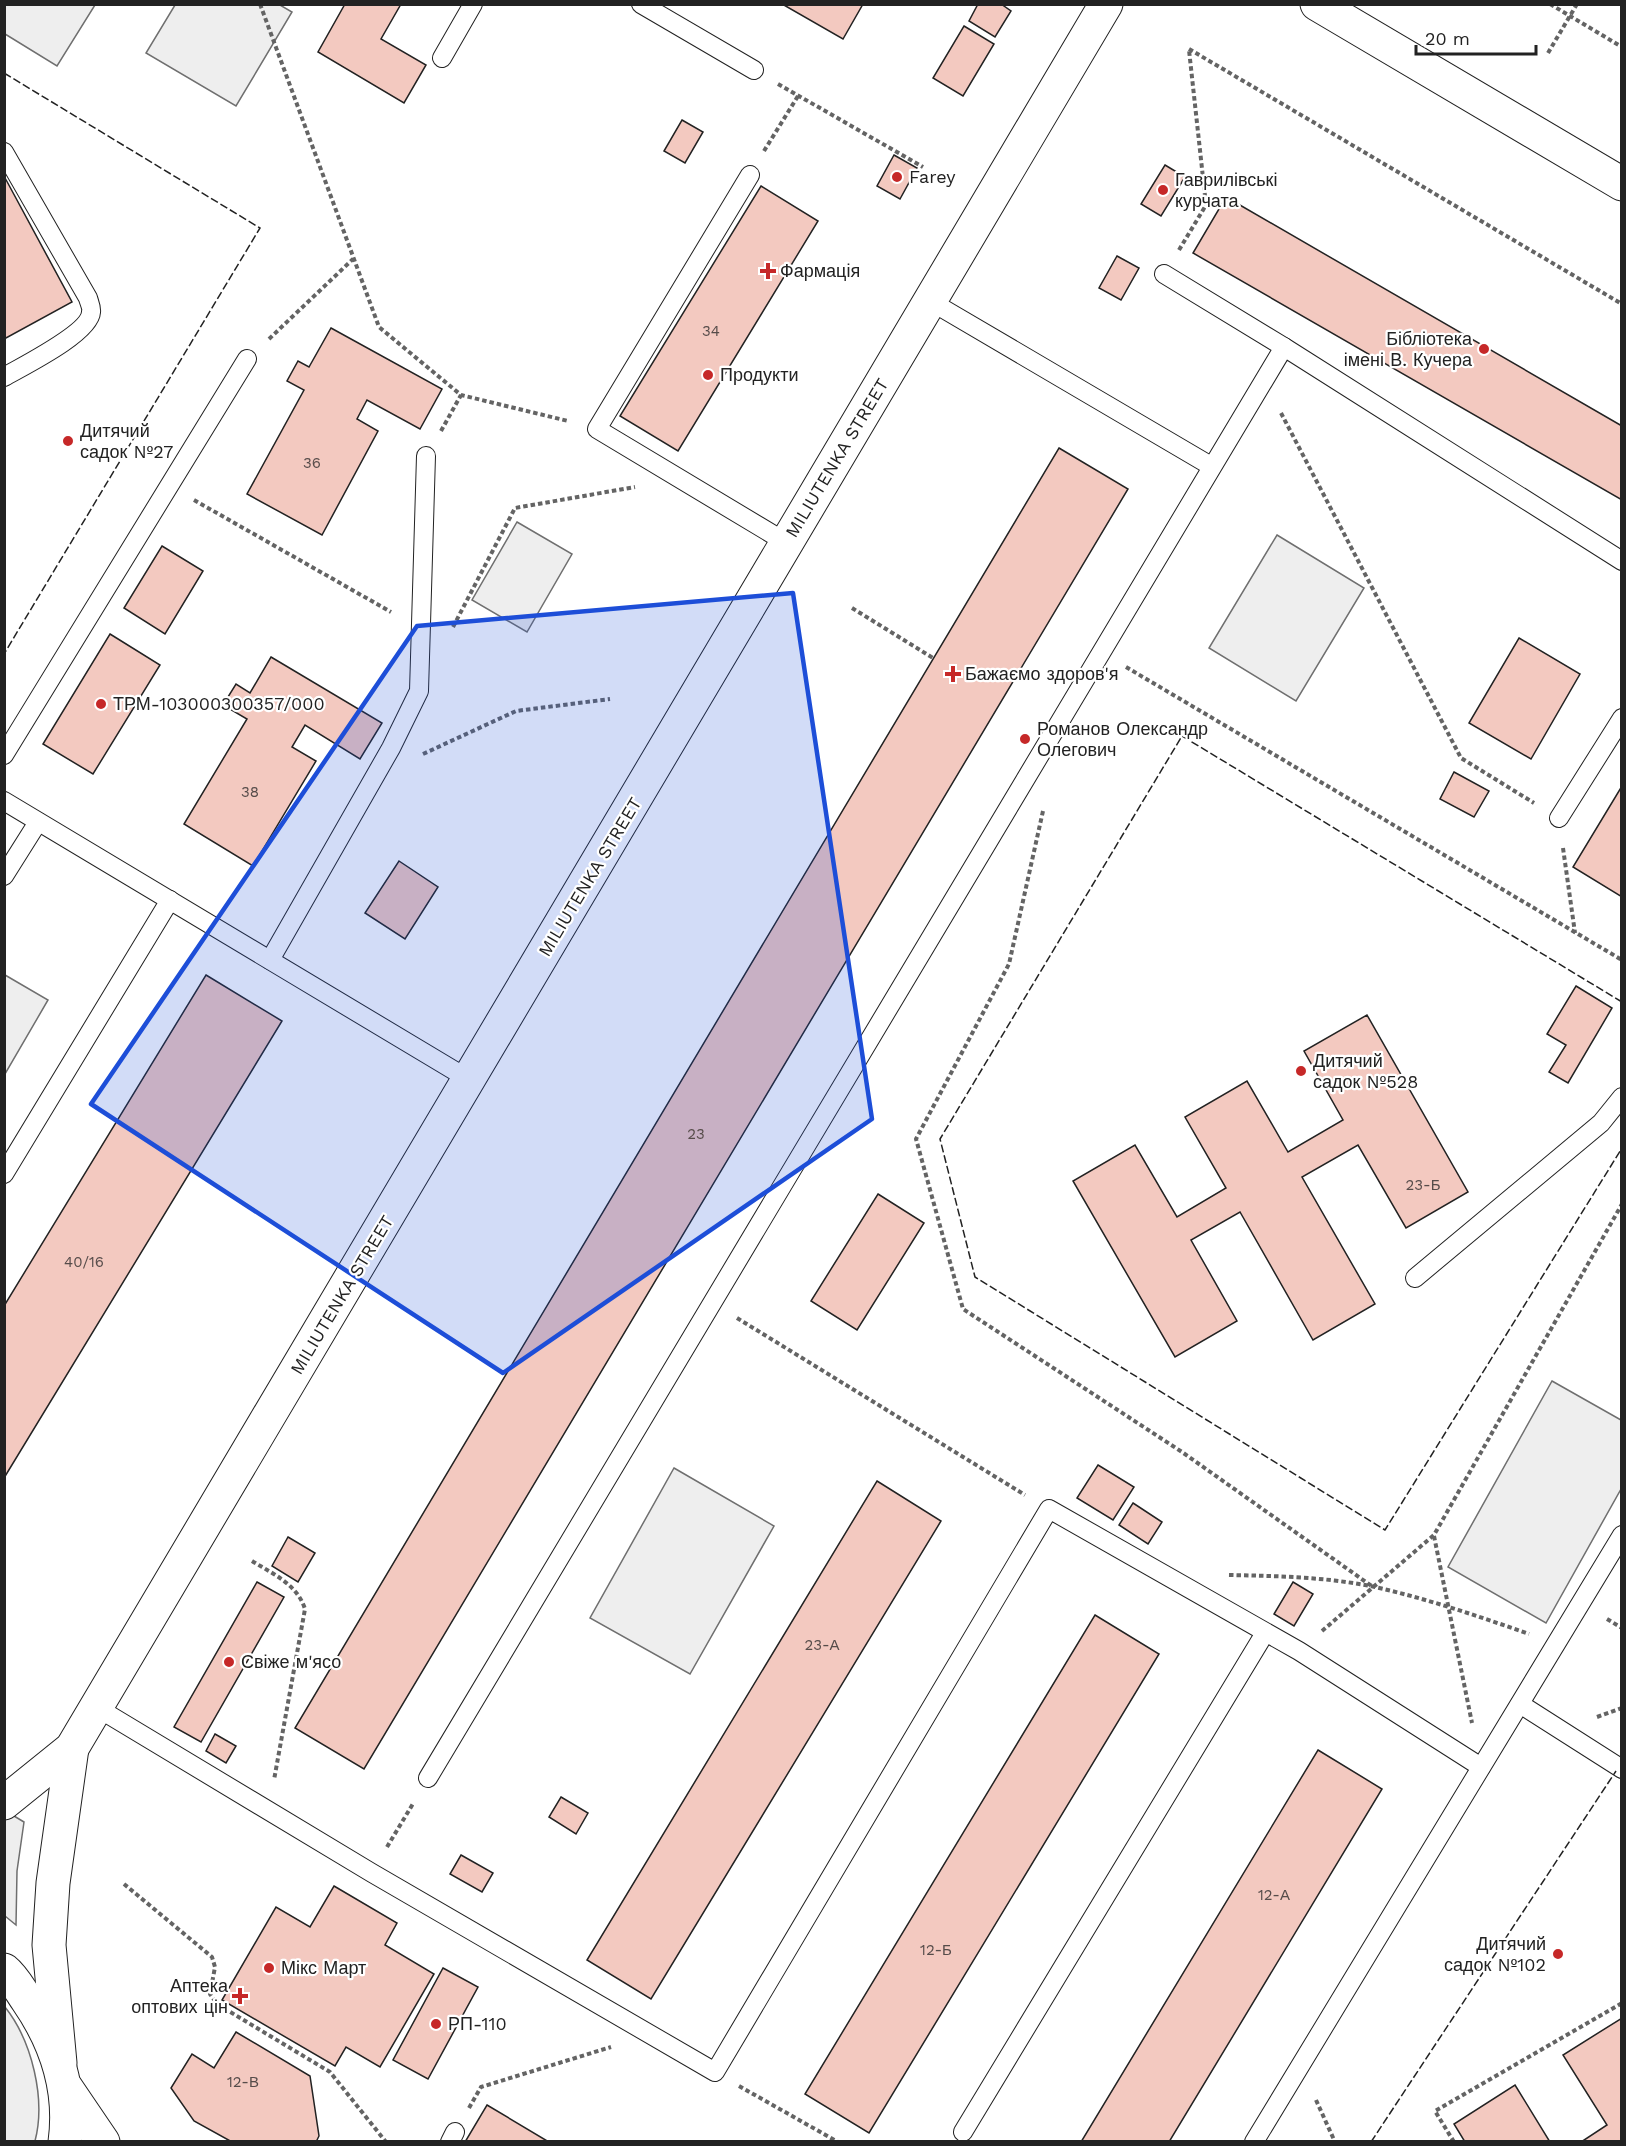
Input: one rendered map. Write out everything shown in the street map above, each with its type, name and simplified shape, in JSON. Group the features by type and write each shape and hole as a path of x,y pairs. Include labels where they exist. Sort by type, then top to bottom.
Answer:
{"street":[{"name":"MILIUTENKA STREET","path":"4,1803 72,1748 1106,4"},
{"path":"1317,4 1622,184"},
{"name":"MILIUTENKA STREET","path":"65,2142 62,2074 49,1945 53,1883 72,1748"},
{"path":"4,1970 45,2024 62,2074 103,2142"}],"lane":[{"path":"442,58 473,4"},
{"path":"641,4 754,70"},
{"path":"4,152 88,298 92,312 77,333 4,377"},
{"path":"750,175 597,429 787,543"},
{"path":"1164,274 1284,347 1622,561"},
{"path":"930,301 1211,466"},
{"path":"428,1778 1284,347"},
{"path":"4,755 248,359"},
{"path":"270,960 391,748 419,691 426,456"},
{"path":"1559,818 1622,718"},
{"path":"4,801 470,1080"},
{"path":"4,876 38,822"},
{"path":"4,1174 170,900"},
{"path":"1414,1278 1601,1123 1622,1097"},
{"path":"96,1707 372,1873 715,2072 1049,1509 1168,1575 1265,1634 1299,1651 1481,1767"},
{"path":"1254,2142 1299,2064 1558,1644 1622,1535"},
{"path":"963,2132 1265,1634"},
{"path":"1520,1704 1622,1769"}],"path":[{"path":"260,4 379,327 461,395 597,429"},
{"path":"1550,4 1622,46"},
{"path":"1548,53 1577,4"},
{"path":"1164,274 1206,205 1189,49 1622,304"},
{"path":"754,70 923,167"},
{"path":"750,175 798,96"},
{"path":"248,359 353,259"},
{"path":"1264,380 1461,758 1559,818 1575,933"},
{"path":"426,456 461,395"},
{"path":"451,630 515,508 680,479"},
{"path":"170,486 421,629"},
{"path":"852,608 933,658"},
{"path":"1101,652 1622,960"},
{"path":"391,748 422,755 516,711 610,699"},
{"path":"1045,802 1009,964 915,1139 963,1309 1182,1452 1373,1587"},
{"path":"1299,1651 1434,1535 1619,1214 1622,1204"},
{"path":"712,1303 1049,1509"},
{"path":"1434,1535 1481,1767"},
{"path":"252,1561 292,1587 301,1598 305,1609 269,1810"},
{"path":"1226,1575 1295,1576 1373,1587 1448,1606 1558,1644"},
{"path":"372,1873 428,1778"},
{"path":"124,1884 212,1957 215,1967 210,1982 210,1994 217,2004 330,2072 386,2142"},
{"path":"1454,2142 1435,2111 1622,2003"},
{"path":"452,2137 481,2087 650,2035"},
{"path":"1299,2064 1335,2142"},
{"path":"715,2072 838,2142"}],"highlighted area":[{"path":"793,593 872,1119 503,1373 91,1104 417,626"}],"shaded area":[{"path":"4,5 95,5 57,66 5,34"},
{"path":"175,5 280,5 292,12 236,106 146,53"},
{"path":"517,522 572,554 527,632 472,600"},
{"path":"1277,535 1364,588 1296,701 1209,648"},
{"path":"5,975 48,1000 5,1074"},
{"path":"1552,1381 1621,1420 1621,1489 1546,1623 1448,1567"},
{"path":"674,1468 774,1526 690,1674 590,1618"},
{"path":"9,1813 24,1822 17,1871 16,1925 5,1916 4,1817"},
{"path":"5,2007 23,2036 34,2071 39,2107 35,2141 5,2141"}],"building":[{"path":"345,4 401,4 381,39 426,65 404,103 318,52"},
{"path":"782,4 863,4 843,39"},
{"path":"978,4 1001,4 1011,11 995,37 969,21"},
{"path":"964,26 994,44 963,96 933,78"},
{"path":"682,120 703,132 685,163 664,151"},
{"name":"Farey","path":"894,155 917,168 900,199 877,186"},
{"name":"Гаврилівські курчата","path":"1165,165 1185,177 1161,216 1141,204"},
{"path":"4,176 72,302 6,338 4,335"},
{"path":"761,186 818,221 678,451 620,416"},
{"path":"1226,197 1622,426 1622,500 1193,253"},
{"path":"1117,256 1139,268 1121,300 1099,288"},
{"path":"331,328 442,389 420,429 367,400 357,419 378,431 322,535 247,494 304,390 287,381 298,361 309,367"},
{"path":"1059,448 1128,489 364,1769 295,1728"},
{"path":"162,546 203,571 165,634 124,608"},
{"name":"ТРМ-103000300357/000","path":"110,634 160,665 93,774 43,744"},
{"path":"1519,638 1580,674 1531,759 1469,723"},
{"path":"271,657 382,723 360,759 305,725 292,747 316,761 253,866 184,824 247,719 223,705 236,684 250,693"},
{"path":"1454,772 1489,791 1474,817 1440,799"},
{"path":"1622,786 1622,897 1573,867"},
{"path":"399,861 438,887 405,939 365,913"},
{"path":"206,975 282,1021 4,1478 4,1306"},
{"path":"1576,986 1612,1008 1568,1083 1549,1072 1566,1045 1547,1034"},
{"path":"1367,1015 1468,1192 1406,1228 1358,1145 1302,1177 1375,1304 1313,1340 1240,1212 1191,1240 1237,1321 1175,1357 1073,1181 1135,1145 1177,1217 1226,1188 1185,1117 1247,1081 1288,1152 1343,1120 1304,1051"},
{"path":"878,1194 924,1223 857,1330 811,1301"},
{"path":"1098,1465 1134,1487 1113,1520 1077,1498"},
{"path":"877,1481 941,1521 651,1999 587,1960"},
{"path":"1133,1503 1162,1522 1148,1544 1119,1525"},
{"path":"288,1537 315,1553 298,1582 272,1566"},
{"name":"Свіже м'ясо","path":"257,1582 284,1597 201,1742 174,1727"},
{"path":"1293,1582 1313,1594 1294,1626 1274,1614"},
{"path":"1095,1615 1159,1654 869,2133 805,2094"},
{"path":"215,1734 236,1746 226,1763 206,1751"},
{"path":"1318,1750 1382,1789 1169,2142 1081,2142"},
{"path":"561,1797 588,1813 576,1834 549,1817"},
{"path":"461,1855 493,1873 482,1892 450,1874"},
{"path":"334,1886 397,1923 385,1945 434,1974 380,2067 346,2047 335,2066 222,2000 276,1907 310,1927"},
{"name":"РП-110","path":"443,1968 478,1987 428,2079 393,2060"},
{"path":"1622,2018 1622,2142 1581,2142 1607,2125 1563,2055"},
{"path":"236,2032 310,2076 319,2136 316,2142 232,2142 194,2121 171,2088 192,2054 214,2068"},
{"path":"1515,2085 1550,2142 1465,2142 1454,2124"},
{"path":"487,2105 549,2142 465,2142"}],"fence":[{"path":"4,73 260,228 4,654"},
{"path":"1622,1002 1182,736 940,1139 975,1277 1385,1530 1622,1148"},
{"path":"1371,2142 1616,1771"}],"place":[{"name":"Farey","path":"897,177"},
{"name":"Гаврилівські курчата","path":"1163,190"},
{"name":"Фармація","path":"768,271"},
{"name":"Бібліотека імені В. Кучера","path":"1484,349"},
{"name":"Продукти","path":"708,375"},
{"name":"Дитячий садок №27","path":"68,441"},
{"name":"Бажаємо здоров'я","path":"953,674"},
{"name":"ТРМ-103000300357/000","path":"101,704"},
{"name":"Романов Олександр Олегович","path":"1025,739"},
{"name":"Дитячий садок №528","path":"1301,1071"},
{"name":"Свіже м'ясо","path":"229,1662"},
{"name":"Дитячий садок №102","path":"1558,1954"},
{"name":"Мікс Март","path":"269,1968"},
{"name":"Аптека оптових цін","path":"240,1996"},
{"name":"РП-110","path":"436,2024"}]}
